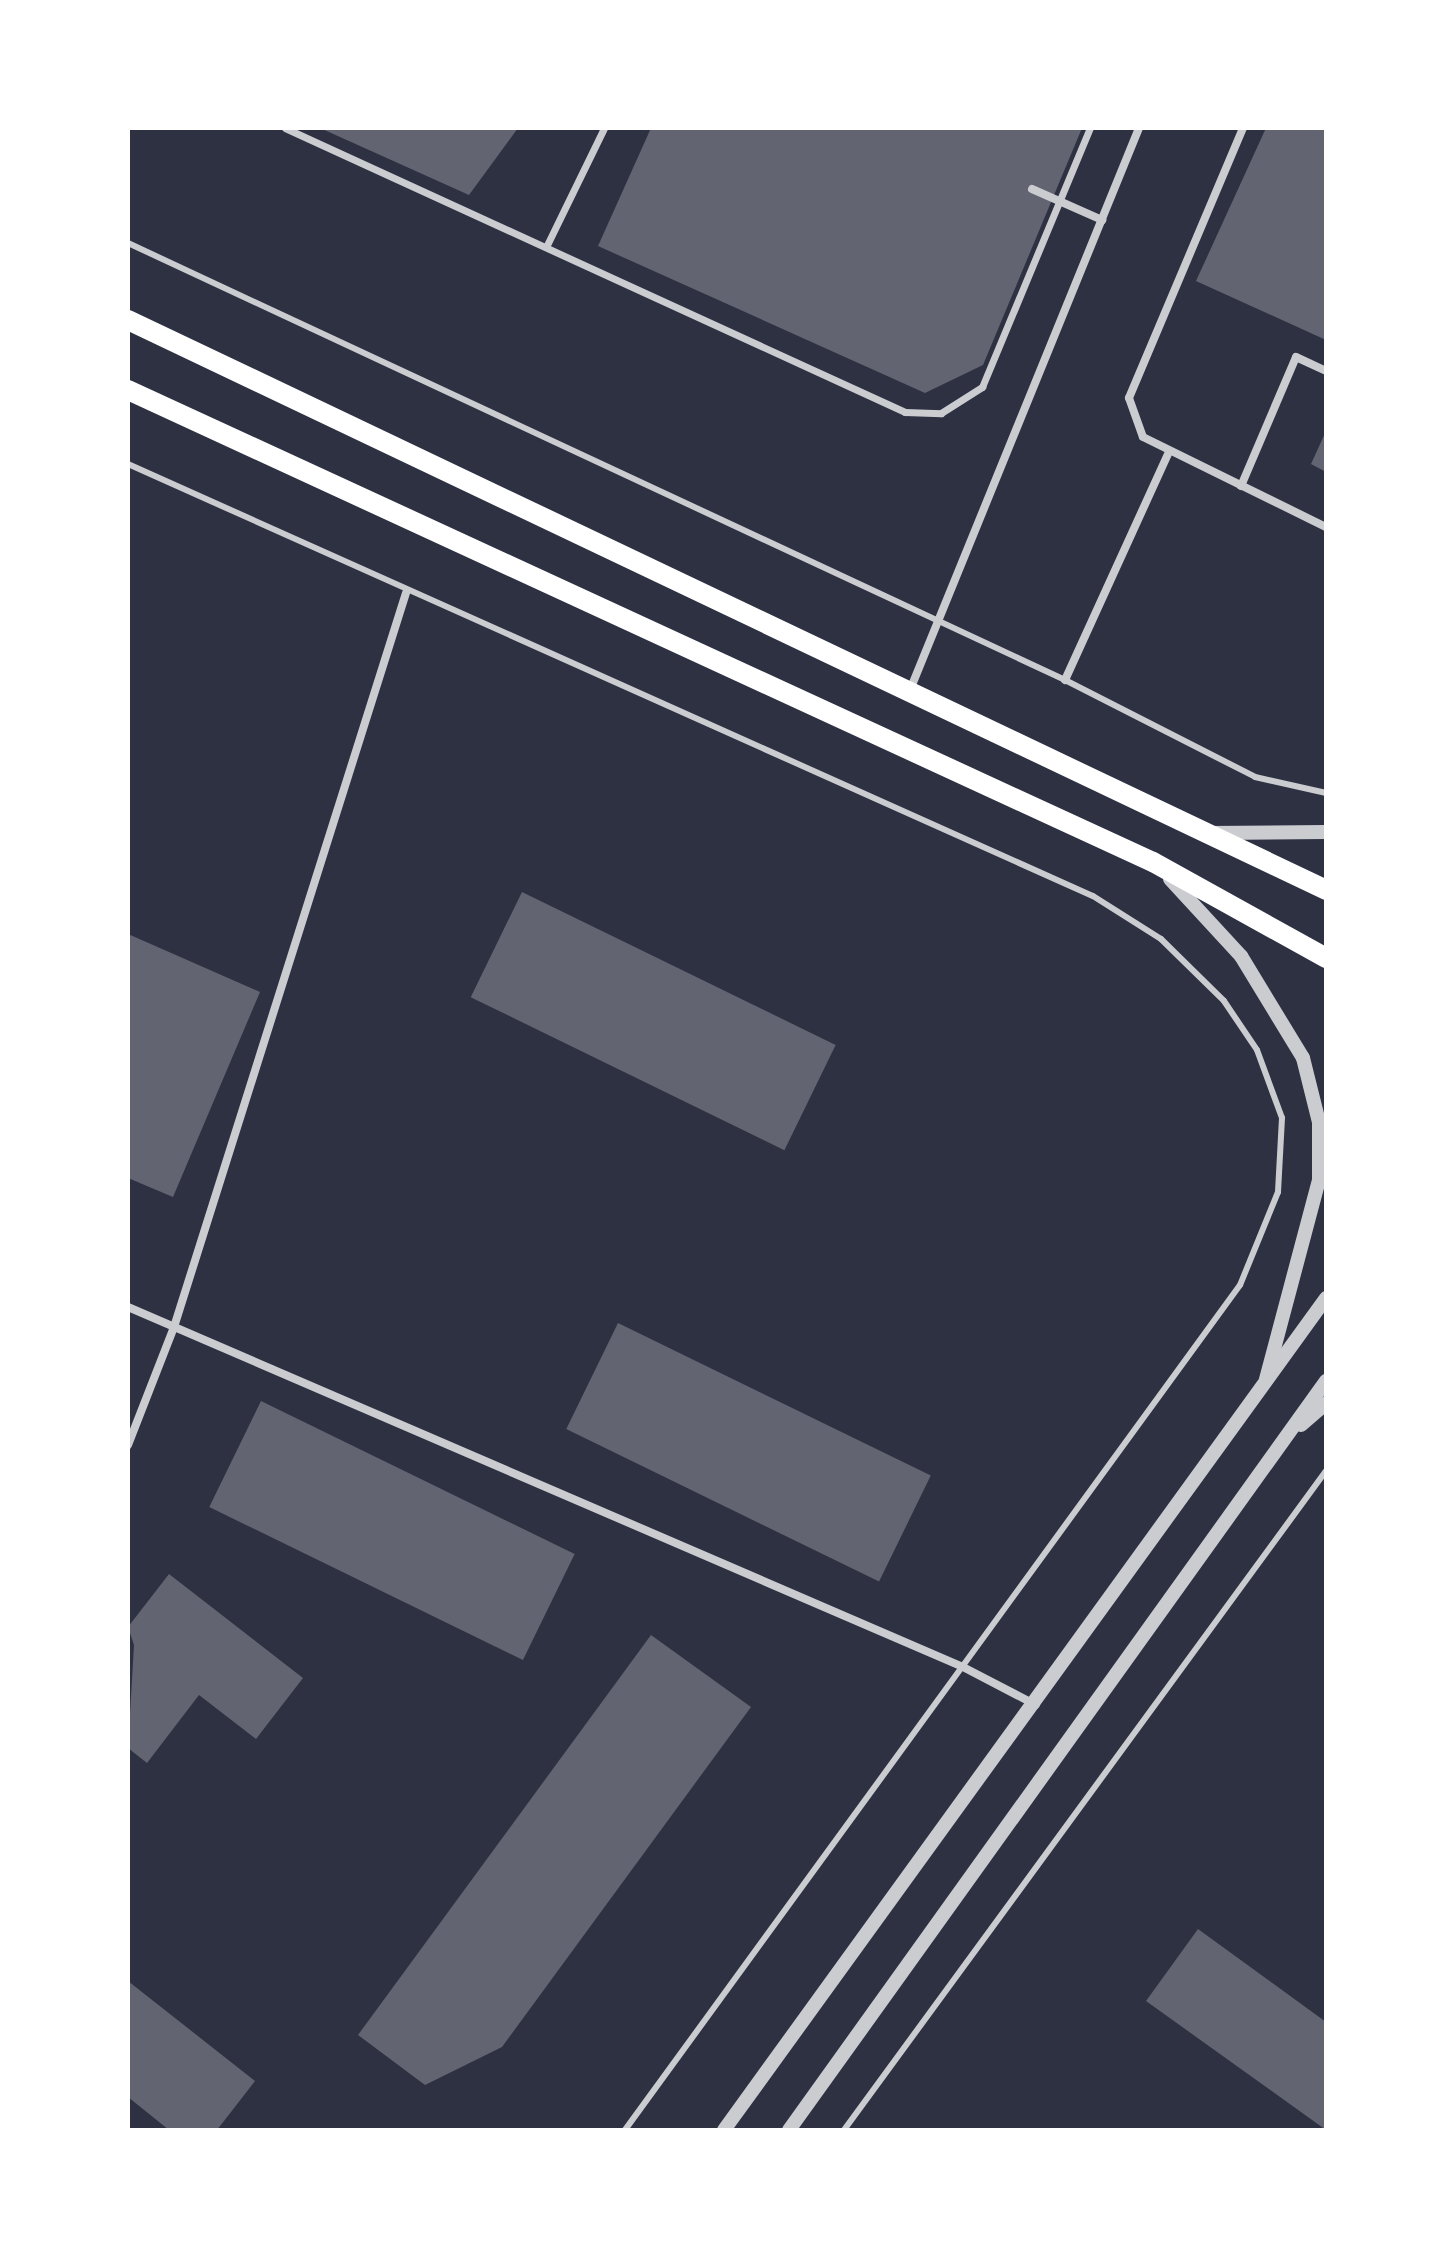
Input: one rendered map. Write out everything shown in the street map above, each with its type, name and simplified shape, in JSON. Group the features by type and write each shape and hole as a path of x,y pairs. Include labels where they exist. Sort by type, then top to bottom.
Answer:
{"main road":[{"path":"128,320 909,693 1195,834 1326,890"},
{"path":"128,390 1153,862 1326,958"}],"street":[{"path":"285,128 547,245 905,412 941,413 982,387 1090,128"},
{"path":"547,245 604,128"},
{"path":"909,693 1139,128"},
{"path":"1243,128 1129,398 1143,437 1326,527"},
{"path":"1032,189 1102,220"},
{"path":"1241,486 1296,357 1326,371"},
{"path":"1065,680 1169,452"},
{"path":"128,1445 174,1327 406,593"},
{"path":"1195,834 1326,832"},
{"path":"1153,862 1241,956 1303,1058 1319,1122 1319,1180 1290,1311 1260,1399"},
{"path":"724,2130 1260,1399 1326,1298"},
{"path":"128,1307 963,1667 1037,1706"},
{"path":"789,2130 1326,1381"},
{"path":"1280,1444 1326,1403"}],"lane":[{"path":"128,243 937,624 1065,680 1255,777 1326,793"},
{"path":"128,464 406,593 1093,896 1161,939 1224,1001 1257,1050 1282,1118 1278,1192 1240,1285 625,2130"},
{"path":"844,2130 1326,1471"}],"building":[{"path":"320,128 518,128 469,195"},
{"path":"651,128 1082,128 983,365 925,393 598,246"},
{"path":"1266,128 1326,128 1326,340 1196,281"},
{"path":"1326,431 1326,472 1311,464"},
{"path":"522,892 836,1045 784,1150 471,997"},
{"path":"128,934 260,992 173,1197 128,1178"},
{"path":"618,1323 931,1476 879,1582 566,1429"},
{"path":"261,1401 575,1554 523,1660 209,1507"},
{"path":"169,1574 303,1678 256,1739 199,1695 147,1763 128,1748 134,1645 128,1627"},
{"path":"651,1635 751,1707 502,2047 425,2085 358,2035"},
{"path":"1198,1929 1326,2022 1326,2130 1146,2001"},
{"path":"128,1981 255,2081 217,2130 169,2130 128,2097"}]}
